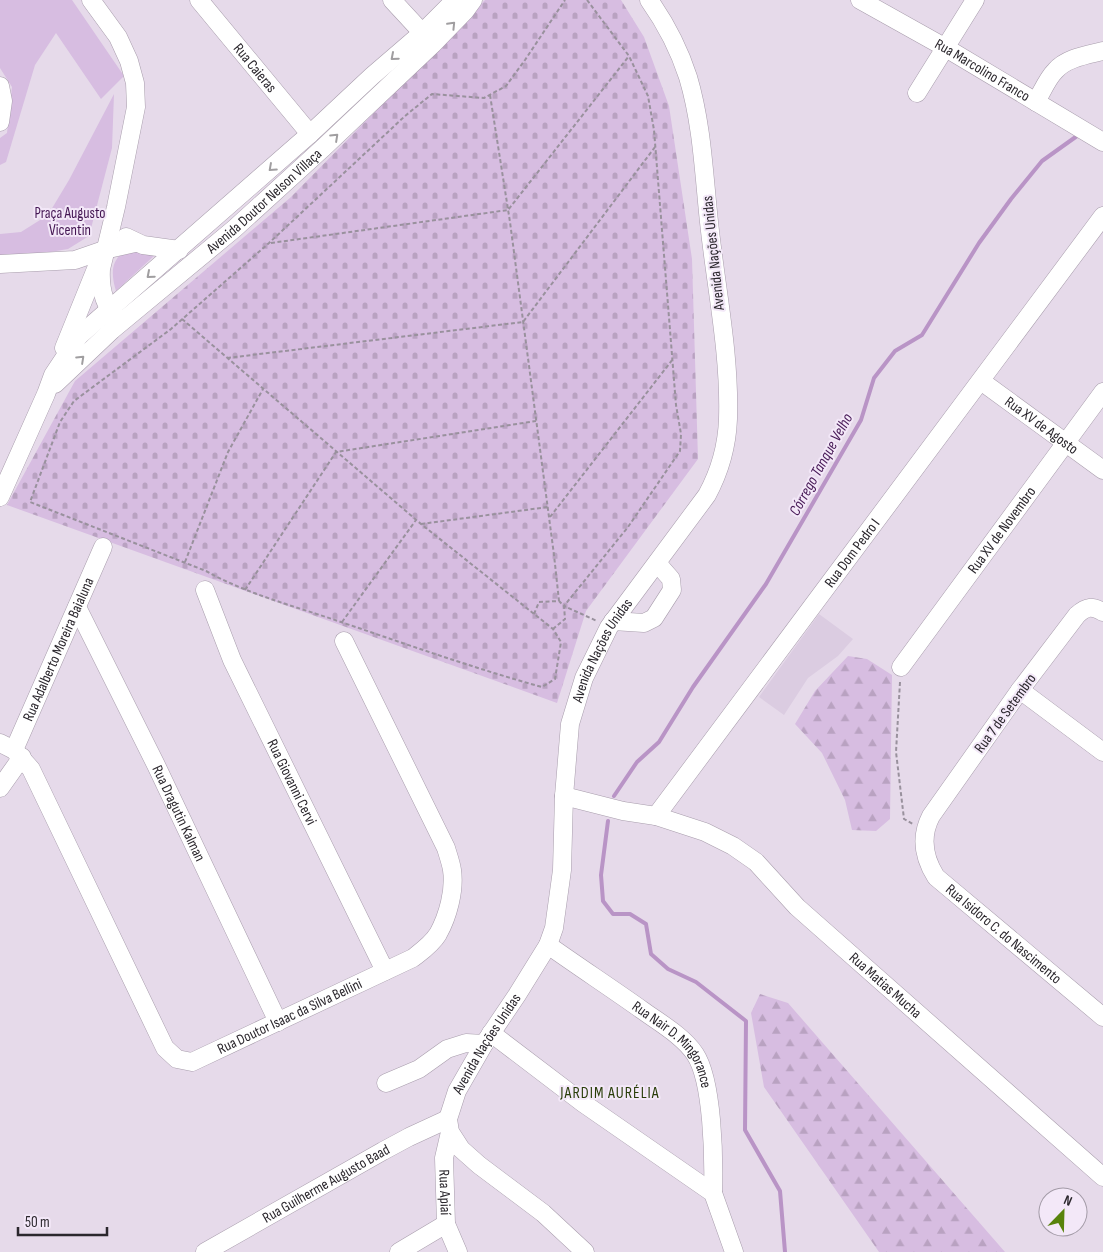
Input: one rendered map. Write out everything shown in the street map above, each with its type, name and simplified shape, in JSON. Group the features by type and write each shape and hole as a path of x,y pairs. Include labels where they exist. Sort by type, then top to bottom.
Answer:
{"street":[{"path":"91,0 118,38 130,61 135,83 136,107 116,207 104,250 100,279 103,296 113,314 123,322"},
{"name":"Rua Caieras","path":"199,0 310,134"},
{"path":"392,0 428,38"},
{"name":"Avenida Doutor Nelson Villaça","path":"46,394 106,336 234,229 428,38 455,0"},
{"name":"Avenida Doutor Nelson Villaça","path":"0,497 53,374 79,336 310,134 372,76 465,11 473,0"},
{"name":"Avenida Nações Unidas","path":"449,1126 457,1091 488,1038 548,945 554,928 559,894 570,724 576,699 587,670 611,624 708,495 724,454 728,419 726,363 701,138 688,78 678,49 666,24 649,0"},
{"name":"Rua Marcolino Franco","path":"860,0 946,48 1103,142"},
{"path":"917,93 975,0"},
{"path":"1036,102 1054,72 1060,66 1078,58 1103,51"},
{"path":"0,86 3,101 0,122"},
{"path":"116,207 120,230 128,239 135,243 156,248 179,250"},
{"name":"Rua Dom Pedro I","path":"656,816 1103,216"},
{"path":"0,264 75,260 104,250 135,243"},
{"path":"53,374 104,250"},
{"path":"75,260 93,273"},
{"path":"84,295 79,336 93,338 106,336"},
{"name":"Rua XV de Agosto","path":"981,381 1103,470"},
{"name":"Rua XV de Novembro","path":"901,667 1103,392"},
{"path":"0,456 12,471"},
{"name":"Rua Adalberto Moreira Baialuna","path":"0,788 12,750 103,547"},
{"path":"611,624 644,623 654,618 672,590 670,579 657,563"},
{"name":"Rua Giovanni Cervi","path":"205,590 232,660 385,971"},
{"name":"Rua Dragutin Kalman","path":"76,607 156,766 278,1022"},
{"name":"Rua 7 de Setembro","path":"924,836 931,816 1020,690 1078,614 1085,608 1092,607 1103,612"},
{"name":"Rua Doutor Isaac da Silva Bellini","path":"12,750 31,769 38,782 165,1048 171,1055 185,1062 192,1062 413,958 438,934 447,912 452,888 452,871 446,848 344,641"},
{"path":"1020,690 1103,752"},
{"path":"564,796 623,811 656,816"},
{"name":"Rua Matias Mucha","path":"656,816 705,832 733,846 756,862 798,907 1103,1176"},
{"name":"Rua Isidoro C. do Nascimento","path":"924,836 926,856 936,877 1103,1017"},
{"name":"Rua Nair D. Mingorance","path":"548,945 661,1024 684,1042 695,1054 703,1072 707,1097 712,1142 713,1193 734,1252"},
{"path":"386,1083 419,1068 448,1049 488,1038 713,1193"},
{"path":"449,1126 461,1149 479,1165 543,1213 585,1252"},
{"name":"Rua Apiaí","path":"449,1126 444,1158 446,1224 458,1252"},
{"name":"Rua Guilherme Augusto Baad","path":"205,1252 415,1134 449,1126"},
{"path":"399,1252 446,1224"}],"path":[{"path":"182,319 416,520 553,629 561,642 555,679 542,687 499,675 245,590 185,562 30,502 60,422 74,401 182,319 269,243 398,122 432,94 484,98 506,86 565,0"},
{"path":"553,629 565,618 564,606 628,527 680,451 681,434 676,405 655,147 648,96 629,56 587,0"},
{"path":"269,243 508,210 629,56"},
{"path":"490,95 508,210 559,600 564,606 611,624"},
{"path":"227,358 523,322 655,147"},
{"path":"549,518 673,359"},
{"path":"185,562 228,452 263,389"},
{"path":"245,590 336,452 536,421"},
{"path":"421,524 548,507"},
{"path":"342,622 416,520"},
{"path":"534,614 539,602 559,600"},
{"path":"901,667 896,752 900,794 904,819 924,836"}],"shaded area":[{"path":"819,614 853,639 838,656 808,678 784,715 759,697"}],"green space":[{"path":"0,0 72,0 124,76 101,99 56,33 35,65 6,162 0,165 0,138 7,133 12,87 0,68"},
{"path":"485,0 621,0 644,37 669,106 692,259 698,459 586,611 557,703 7,505 75,381 291,197"},
{"name":"Praça Augusto Vicentin","path":"114,94 112,148 89,236 68,249 0,258 0,234 21,232 48,215 69,180"},
{"path":"132,247 156,254 116,291 113,277 114,265 120,255"},
{"path":"848,656 867,659 892,675 890,819 876,831 852,830 845,800 822,753 795,724 815,691"},
{"path":"760,994 788,1003 1005,1252 879,1252 764,1087 751,1013"}],"waterway":[{"name":"Córrego Tanque Velho","path":"614,796 637,762 659,742 693,687 766,584 861,420 874,378 895,351 922,335 979,243 1042,161 1077,136"},
{"name":"Córrego Tanque Velho","path":"608,821 601,875 603,901 613,914 630,914 646,924 651,954 668,969 696,982 746,1021 745,1130 780,1191 785,1252"}],"district":[{"name":"JARDIM AURÉLIA","path":"610,1092"}]}
